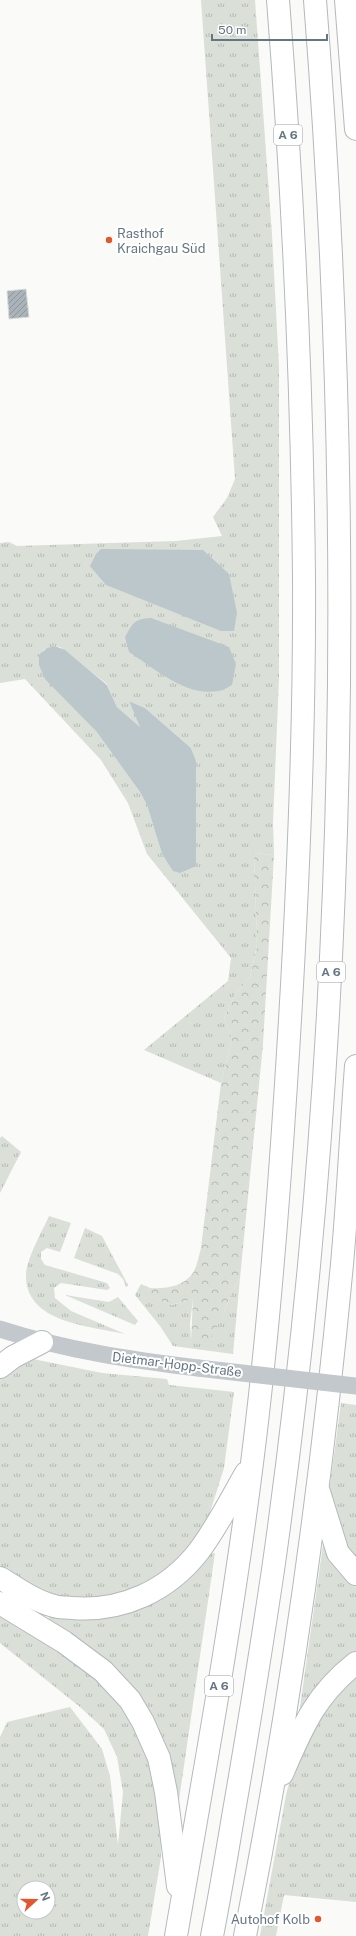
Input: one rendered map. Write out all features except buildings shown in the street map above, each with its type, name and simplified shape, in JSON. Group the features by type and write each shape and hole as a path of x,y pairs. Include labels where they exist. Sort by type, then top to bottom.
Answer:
{"highway":[{"name":"A 6","path":"176,1936 222,1664 252,1464 279,1193 296,940 303,729 304,579 302,433 294,221 278,0"},
{"name":"A 6","path":"212,1936 260,1656 296,1403 321,1128 333,945 342,652 342,529 333,264 325,123 315,0"},
{"path":"346,0 356,129"},
{"path":"245,1936 291,1672 317,1486 342,1264 356,1066"},
{"path":"0,1367 14,1357 42,1342"},
{"path":"0,1578 30,1597 54,1606 90,1610 116,1606 136,1600 161,1588 183,1569 199,1551 252,1464"},
{"path":"317,1486 338,1553 356,1574"},
{"path":"0,1603 64,1642 103,1671 130,1700 143,1722 158,1758 166,1792 180,1907"},
{"path":"268,1806 310,1712 343,1673 356,1663"}],"street":[{"name":"Dietmar-Hopp-Straße","path":"0,1329 42,1342 133,1360 356,1386"}],"green space":[{"path":"201,0 255,0 272,235 279,367 279,678 273,822 274,855 254,853 257,945 250,977 235,995 224,1018 232,1039 221,1083 144,1050 228,981 231,958 147,854 128,803 101,760 25,679 0,683 0,543 9,542 17,546 176,541 222,536 213,517 227,498 235,479","holes":["106,585 234,631 221,630","55,646 60,647 107,684 117,707 141,728 129,701 145,708 191,748 196,761 196,866 166,860 162,854 147,805 140,792 96,731 43,650"]},
{"path":"254,853 274,855 263,1044 240,1278 232,1291 222,1318 211,1337 197,1344 191,1341 193,1299 171,1305 148,1295 150,1288 173,1286 189,1278 198,1261 201,1248 221,1083 232,1039 224,1018 235,995 250,977 257,946"},
{"path":"2,1136 21,1152 0,1193 0,1138"},
{"path":"49,1216 71,1223 60,1252 47,1248 41,1252 41,1259 45,1265 107,1283 110,1288 107,1290 61,1283 54,1288 55,1298 71,1311 125,1334 78,1325 62,1320 48,1313 37,1304 29,1292 26,1276 27,1269 31,1254"},
{"path":"85,1228 102,1236 128,1285 126,1287 123,1279 118,1274 74,1258"},
{"path":"240,1278 233,1354 173,1346 160,1326 135,1295 141,1284 150,1288 149,1295 171,1305 193,1299 190,1324 191,1340 222,1318 232,1291"},
{"path":"65,1295 109,1302 118,1297 138,1321 135,1325"},
{"path":"33,1359 102,1373 167,1379 169,1385 234,1392 224,1468 206,1525 184,1558 135,1593 64,1601 5,1572 0,1565 0,1375 21,1363"},
{"path":"341,1403 356,1405 356,1564 340,1538 329,1492"},
{"path":"324,1538 346,1577 356,1587 356,1655 299,1714"},
{"path":"215,1553 179,1800 168,1756 48,1620 50,1614 156,1600 176,1589 211,1554"},
{"path":"0,1614 85,1667 120,1702 141,1737 160,1796 161,1857 148,1936 0,1936 0,1737 7,1722 70,1707 102,1749 110,1776 118,1845 123,1792 117,1757 104,1729 80,1707 0,1643"},
{"path":"356,1672 356,1902 284,1895 276,1936 260,1936 286,1795 297,1753 310,1725"}],"shaded area":[{"path":"101,549 203,550 229,574 237,613 234,631 221,631 106,585 90,566 96,554"},
{"path":"151,618 229,647 236,664 232,685 220,691 206,692 194,690 171,680 129,652 125,637 130,628 141,619"},
{"path":"55,646 65,650 107,685 117,707 140,727 129,701 145,708 191,748 196,761 196,866 180,873 173,871 162,854 147,805 140,792 96,731 45,679 39,665 39,655 47,648"}],"place":[{"name":"Rasthof Kraichgau Süd","path":"109,240"},
{"name":"Autohof Kolb","path":"318,1919"}]}
